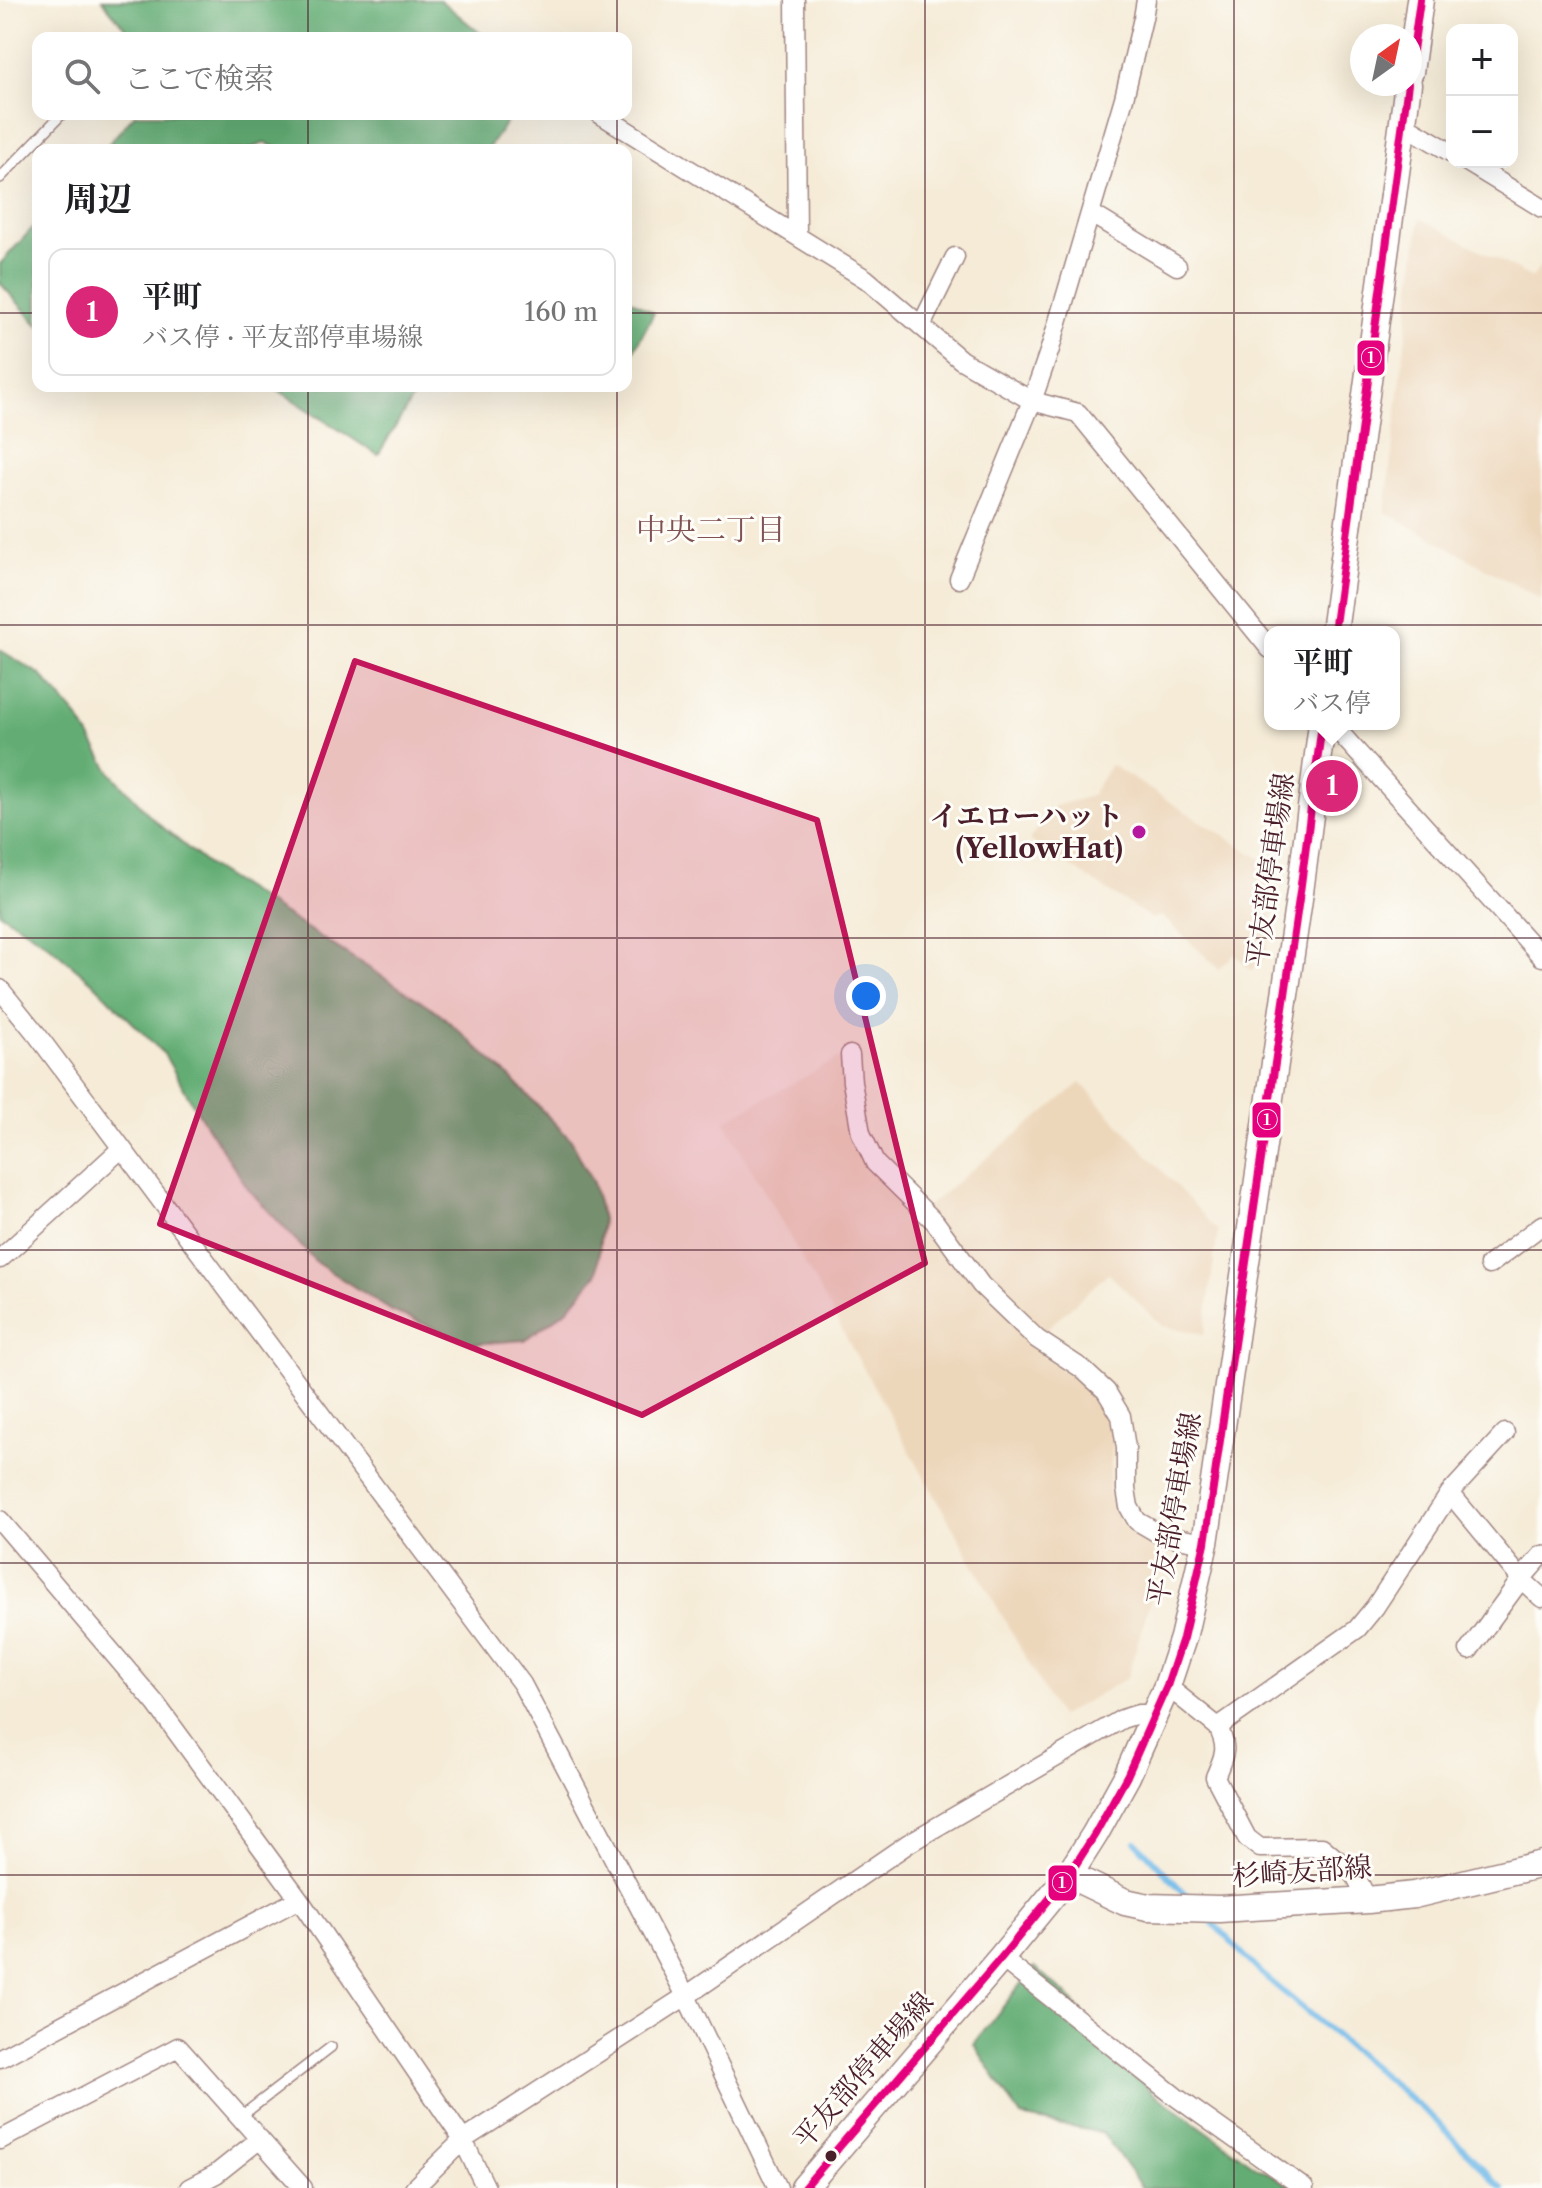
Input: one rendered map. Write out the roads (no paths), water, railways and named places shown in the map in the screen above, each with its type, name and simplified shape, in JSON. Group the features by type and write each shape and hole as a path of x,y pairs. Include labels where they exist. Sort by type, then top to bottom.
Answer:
{"main road":[{"path":"1417,24 1420,0"},
{"path":"1335,626 1406,96"},
{"name":"平友部停車場線","path":"804,2188 1069,1875 1112,1806 1157,1714 1167,1686 1183,1638 1205,1543 1321,730"},
{"name":"杉崎友部線","path":"1069,1875 1125,1902 1148,1907 1219,1909 1414,1895 1542,1864"}],"street":[{"path":"795,0 797,236"},
{"path":"959,579 1032,401 1124,98 1146,0"},
{"path":"610,120 866,279 961,360 1032,401 1078,413 1264,642"},
{"path":"1403,124 1446,149"},
{"path":"1477,168 1542,208"},
{"path":"1090,213 1177,266"},
{"path":"921,326 955,257"},
{"path":"1338,730 1535,933 1542,957"},
{"path":"0,989 522,1684 686,1996 778,2188"},
{"path":"850,1055 861,1133 875,1163 935,1222 981,1285 1037,1339 1081,1368 1106,1391 1121,1416 1126,1448 1126,1489 1129,1507 1137,1521 1161,1535 1205,1543"},
{"path":"0,1259 122,1148"},
{"path":"1489,1265 1542,1225"},
{"path":"1218,1727 1357,1629 1375,1607 1450,1493 1505,1433"},
{"path":"1450,1493 1521,1579 1542,1598"},
{"path":"0,1520 156,1704 299,1899 463,2140 486,2188"},
{"path":"1469,1650 1542,1555"},
{"path":"1167,1686 1218,1727 1225,1742 1215,1777 1247,1838 1260,1848 1322,1847 1355,1875 1368,1900"},
{"path":"414,2188 463,2140 686,1996 909,1843 1122,1719 1138,1714 1157,1714"},
{"path":"0,2058 299,1899"},
{"path":"1001,1958 1176,2097 1304,2188"},
{"path":"0,2140 178,2047 303,2188"},
{"path":"189,2188 216,2174 260,2139"}],"lane":[{"path":"33,144 56,120"},
{"path":"0,178 32,145"},
{"path":"240,2117 331,2047"}],"waterway":[{"path":"1136,1842 1191,1900"},
{"path":"1207,1917 1260,1972 1433,2118 1502,2188"}],"place":[{"name":"平町","path":"1332,786"},
{"name":"イエローハット (YellowHat)","path":"1139,832"}],"district":[{"name":"中央二丁目","path":"711,530"}]}
